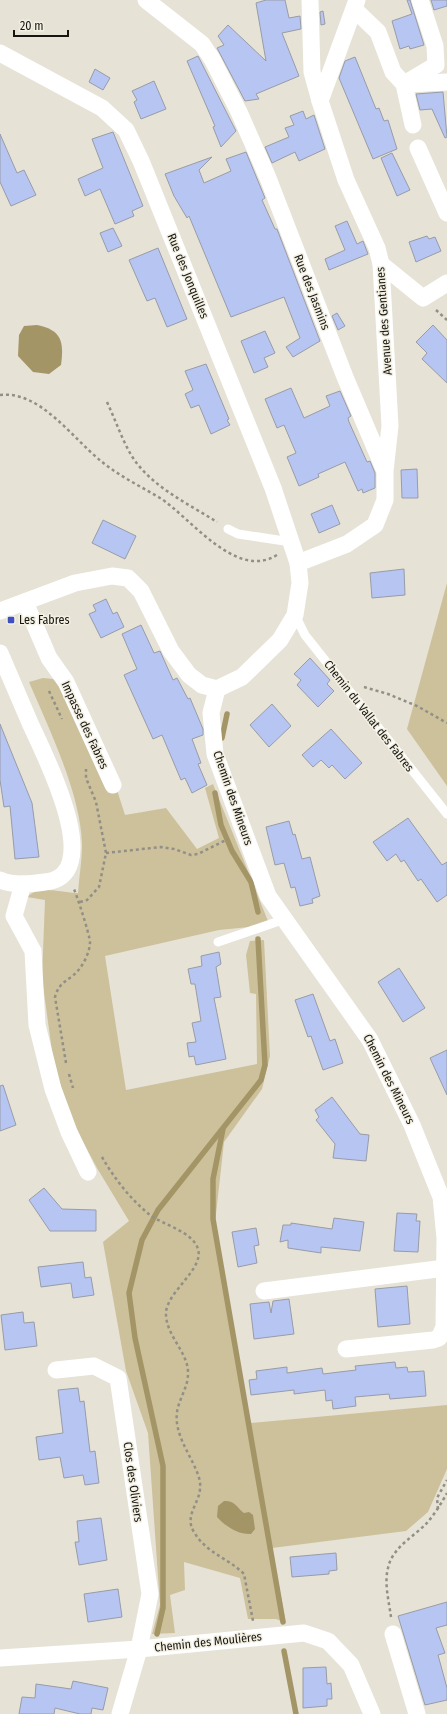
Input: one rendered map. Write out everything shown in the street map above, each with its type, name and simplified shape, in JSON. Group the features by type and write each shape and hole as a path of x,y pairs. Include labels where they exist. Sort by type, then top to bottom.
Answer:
{"street":[{"name":"Rue des Jasmins","path":"146,0 202,44 212,59 239,112 268,178 345,377 385,471"},
{"name":"Avenue des Gentianes","path":"298,563 347,544 375,525 385,500 385,471 390,426 381,264 377,248 346,180 312,72 310,0"},
{"path":"404,84 436,65 435,46 420,0"},
{"path":"320,101 356,5"},
{"path":"356,5 378,32 393,72 404,84 413,125"},
{"name":"Rue des Jonquilles","path":"0,53 102,108 126,130 141,161 273,488 298,563 300,583 295,615"},
{"path":"404,84 447,82"},
{"path":"418,148 447,213"},
{"path":"381,264 423,298 447,283"},
{"path":"0,611 75,583 112,576 128,578 141,590 171,651 189,675 202,685 217,689 242,677 280,640 295,615"},
{"name":"Impasse des Fabres","path":"25,602 48,658 66,682 113,786"},
{"path":"0,653 61,793 70,828 72,845 71,861 63,875 52,881 23,884 6,883 0,880"},
{"name":"Chemin des Mineurs","path":"217,689 211,713 216,754 268,896 370,1040 412,1125 444,1195 446,1300 444,1327 439,1338 433,1340 346,1349"},
{"path":"23,884 14,916 33,951 37,1024 53,1089 69,1132 88,1172"},
{"path":"264,1291 445,1268"},
{"name":"Clos des Oliviers","path":"56,1370 94,1366 118,1378 150,1594 140,1649"},
{"name":"Chemin des Moulières","path":"0,1658 140,1649 304,1633 328,1641 350,1665 372,1714"},
{"path":"393,1634 417,1714"},
{"path":"120,1714 140,1649"}],"lane":[{"path":"228,529 238,534 291,542"},
{"name":"Chemin du Vallat des Fabres","path":"295,615 305,635 447,814"},
{"path":"218,942 285,919"}],"path":[{"path":"0,395 7,394 25,399 50,413 100,461 125,479 161,499 220,548 236,556 258,561 273,558 284,551 291,542"},
{"path":"107,402 131,454 145,472 160,485 228,529"},
{"path":"54,666 47,684 64,721"},
{"path":"344,683 388,694 417,706 447,723"},
{"path":"80,902 87,900 98,887 106,853 96,802 86,778 86,765"},
{"path":"106,853 161,847 174,849 191,855 198,854 216,845"},
{"path":"63,875 74,888 80,902 83,921 90,940 80,970 64,981 57,990 55,997 67,1065"},
{"path":"69,1072 75,1095"},
{"path":"101,1156 123,1187 150,1214 187,1235 194,1242 198,1250 198,1259 170,1299 166,1312 168,1326 187,1362 188,1374 177,1412 179,1432 185,1451 198,1476 200,1489 190,1518 193,1530 203,1544 244,1574 256,1637"},
{"path":"438,1509 437,1498 447,1480"},
{"path":"393,1634 387,1586 388,1567 394,1555 426,1524 438,1509 447,1494"}],"shaded area":[{"path":"37,325 52,330 60,338 62,350 61,365 49,374 33,372 18,356 19,335 24,326"},
{"path":"447,583 447,786 407,729"},
{"path":"43,678 53,679 61,685 108,793 117,790 125,815 166,808 197,849 219,838 205,788 213,784 268,921 249,927 219,930 105,956 126,1090 257,1064 256,994 250,993 246,955 250,941 264,940 270,1056 262,1089 224,1142 215,1223 250,1423 447,1405 447,1469 428,1512 406,1531 272,1548 286,1623 276,1619 248,1619 240,1578 184,1562 185,1590 170,1595 175,1633 152,1634 160,1605 148,1433 126,1371 103,1242 129,1221 97,1168 74,1125 54,1066 42,978 45,900 27,897 32,893 44,890 78,893 82,857 80,825 70,783 63,762 29,682"},
{"path":"224,1501 231,1502 244,1513 249,1512 253,1515 255,1529 251,1534 242,1533 232,1529 217,1517 218,1506"}],"building":[{"path":"266,0 285,0 289,18 300,16 301,29 282,33 299,76 256,94 259,99 245,101 217,48 224,45 218,36 228,25 266,61 256,3"},
{"path":"407,0 410,0 424,45 410,49 409,46 400,49 392,21 412,14"},
{"path":"431,0 447,0 447,6 434,10"},
{"path":"323,11 325,24 321,25 320,12"},
{"path":"198,56 236,131 221,147 213,127 215,126 187,61"},
{"path":"355,57 376,109 379,108 384,121 388,120 397,149 373,159 339,78 345,61"},
{"path":"95,69 110,78 103,90 89,82"},
{"path":"154,81 166,109 141,119 134,102 137,100 132,91"},
{"path":"443,92 447,137 445,138 432,109 420,110 416,94"},
{"path":"303,111 306,119 314,115 325,149 299,161 295,152 272,163 265,147 289,137 285,128 294,125 290,116"},
{"path":"113,132 143,206 132,211 134,216 115,224 100,189 85,196 78,179 103,168 92,139"},
{"path":"0,134 17,173 24,170 36,195 11,206 0,182"},
{"path":"246,152 265,198 262,200 275,229 277,229 320,341 293,357 286,347 300,338 284,297 231,317 189,216 187,218 174,196 165,174 212,157 199,170 204,183 231,171 226,159"},
{"path":"392,153 410,190 397,196 381,158"},
{"path":"347,221 357,244 363,241 368,254 329,270 325,259 345,250 335,226"},
{"path":"113,228 122,246 108,252 100,233"},
{"path":"427,236 429,239 435,237 441,251 416,262 409,242"},
{"path":"158,248 187,319 167,327 155,298 147,301 129,260"},
{"path":"337,313 345,326 338,330 332,316"},
{"path":"433,325 447,340 447,383 422,359 427,353 416,342"},
{"path":"265,331 275,353 264,358 268,367 254,373 241,341"},
{"path":"206,364 229,419 227,420 230,425 211,434 199,405 191,408 185,394 193,390 185,371"},
{"path":"291,388 304,418 330,406 326,396 340,391 351,416 348,418 349,422 367,462 370,461 375,473 375,488 363,493 362,489 358,491 345,462 318,474 319,477 299,486 287,457 296,453 284,425 277,428 265,399"},
{"path":"417,469 418,498 402,498 401,470"},
{"path":"332,505 340,524 319,533 311,514"},
{"path":"103,520 136,536 125,559 92,543"},
{"path":"404,569 405,595 372,598 370,573"},
{"path":"106,599 113,614 117,612 124,627 101,638 89,614 96,611 93,605"},
{"path":"141,625 154,653 160,651 173,680 177,678 188,699 190,698 203,729 203,735 192,739 201,763 198,764 207,785 192,793 185,778 181,780 162,735 153,739 124,675 137,669 122,634"},
{"path":"310,658 330,680 327,684 334,691 318,707 297,685 301,680 294,674"},
{"path":"272,704 291,726 269,747 250,725"},
{"path":"0,724 32,803 39,857 15,859 10,806 4,807 0,780"},
{"path":"331,729 362,763 345,779 332,765 329,768 321,760 313,767 302,755"},
{"path":"408,818 442,865 447,862 447,895 437,902 421,879 418,881 404,860 401,862 396,854 387,861 373,842"},
{"path":"289,821 293,835 295,834 302,859 310,857 320,896 312,899 313,903 300,906 295,887 291,888 284,863 275,865 266,827"},
{"path":"219,952 221,964 216,967 221,997 214,998 226,1059 196,1065 194,1056 189,1057 187,1043 196,1042 192,1023 201,1021 195,984 191,984 188,969 202,966 201,956"},
{"path":"399,968 425,1008 403,1022 378,982"},
{"path":"313,994 330,1041 335,1039 343,1063 323,1070 311,1036 308,1037 295,1000"},
{"path":"447,1050 447,1095 430,1058"},
{"path":"3,1085 16,1125 0,1131 0,1086"},
{"path":"332,1097 360,1134 369,1135 366,1161 333,1158 335,1144 316,1120 319,1117 315,1110"},
{"path":"44,1188 62,1209 96,1210 96,1231 50,1231 29,1200"},
{"path":"397,1213 417,1214 416,1221 420,1221 418,1252 394,1251"},
{"path":"334,1218 364,1222 360,1251 321,1247 321,1253 288,1248 288,1240 280,1242 283,1225 291,1225 291,1223 332,1229"},
{"path":"256,1228 259,1245 254,1246 257,1263 238,1267 232,1232"},
{"path":"83,1262 85,1278 91,1277 94,1295 73,1298 71,1283 41,1287 38,1267"},
{"path":"407,1286 410,1324 378,1327 375,1289"},
{"path":"289,1299 294,1334 254,1339 250,1304 269,1302 271,1313 273,1301"},
{"path":"23,1312 24,1323 34,1322 37,1346 5,1350 1,1315"},
{"path":"395,1362 396,1368 407,1367 408,1372 424,1371 426,1396 390,1399 389,1394 355,1397 356,1406 333,1409 332,1400 326,1401 325,1390 294,1394 294,1390 251,1395 249,1380 257,1379 256,1371 287,1367 287,1373 322,1368 323,1374 356,1370 355,1366"},
{"path":"78,1388 80,1402 84,1401 90,1452 95,1451 99,1483 85,1485 83,1475 64,1478 60,1457 39,1460 36,1437 63,1433 58,1390"},
{"path":"101,1518 107,1560 79,1565 75,1542 79,1542 77,1521"},
{"path":"336,1553 337,1570 329,1571 329,1574 292,1577 290,1557"},
{"path":"118,1589 122,1617 88,1622 84,1594"},
{"path":"447,1602 447,1625 436,1628 445,1653 438,1655 447,1688 447,1700 425,1705 398,1616"},
{"path":"326,1667 327,1684 331,1683 332,1699 327,1699 327,1706 303,1708 303,1668"},
{"path":"73,1681 108,1688 103,1710 92,1708 91,1714 80,1714 55,1708 54,1714 19,1714 22,1697 35,1698 36,1684 71,1689"}],"waterway":[{"path":"222,738 227,714"},
{"path":"215,793 221,825 232,851 251,882 258,912"},
{"path":"157,1634 163,1608 163,1466 135,1338 129,1293 142,1240 158,1210 261,1080 265,1065 258,939"},
{"path":"223,1129 213,1179 213,1219 283,1622"},
{"path":"284,1651 296,1714"}],"place":[{"name":"Les Fabres","path":"11,620"}]}
